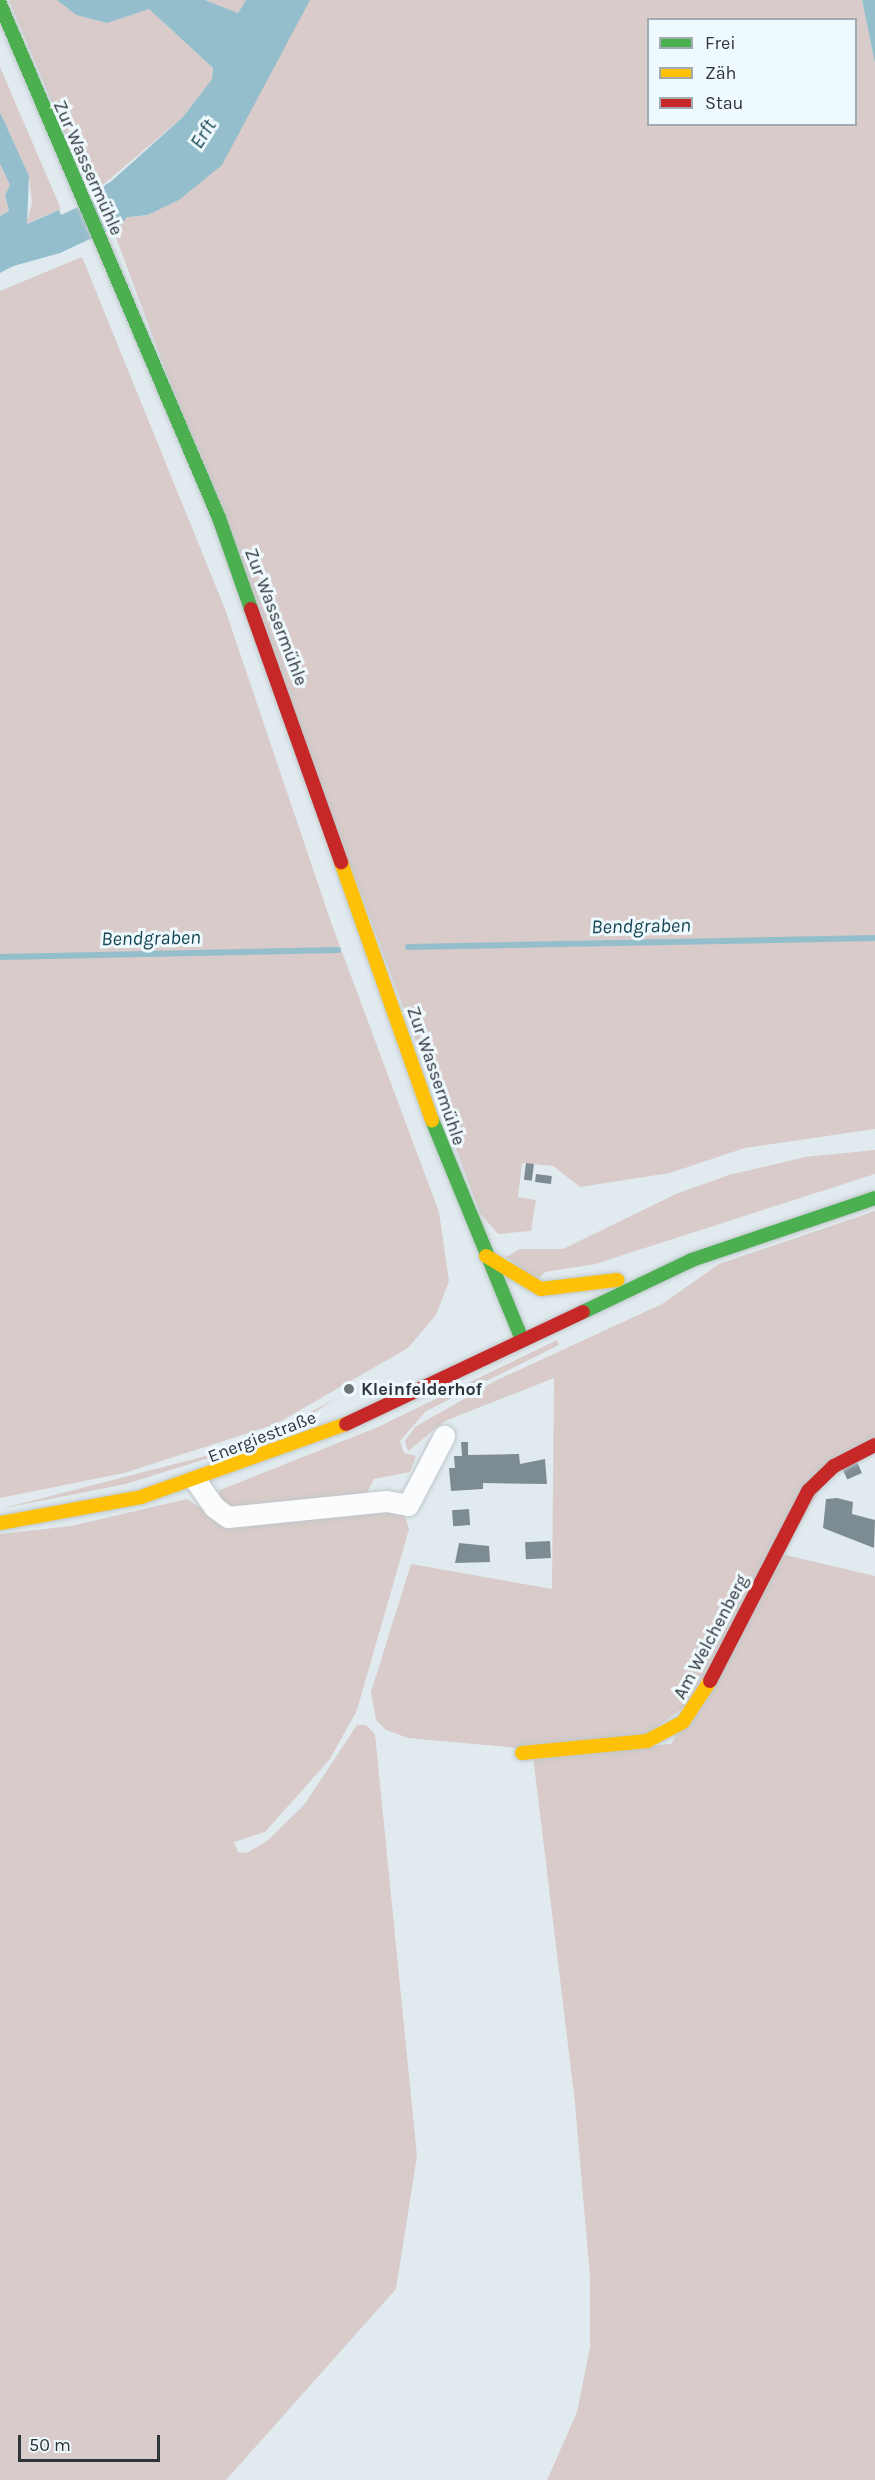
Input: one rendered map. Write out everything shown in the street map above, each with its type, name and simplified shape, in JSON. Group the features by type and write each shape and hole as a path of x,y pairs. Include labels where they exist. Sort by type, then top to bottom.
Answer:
{"main road":[{"name":"Zur Wassermühle","path":"0,4 235,560 438,1137 522,1339"},
{"path":"486,1256 521,1280 554,1291 692,1260 875,1198"},
{"name":"Energiestraße","path":"0,1522 101,1506 196,1481 344,1425 692,1260"},
{"name":"Am Welchenberg","path":"522,1753 646,1741 683,1722 708,1686 808,1491 834,1466 875,1445"}],"street":[{"path":"196,1481 214,1507 228,1516 386,1501 408,1505 444,1436"}],"shaded area":[{"path":"9,0 57,0 76,15 107,23 149,9 213,68 212,79 183,117 91,195"},
{"path":"205,0 246,0 238,13"},
{"path":"310,0 862,0 875,63 875,1129 745,1148 670,1173 580,1187 553,1166 522,1163 518,1197 536,1200 531,1231 498,1234 480,1213 109,219 148,215 179,200"},
{"path":"0,67 61,209 26,224 32,203 29,176 0,112"},
{"path":"0,164 10,185 5,195 9,211 0,216"},
{"path":"82,257 225,609 332,925 439,1212 449,1281 436,1315 408,1348 276,1424 124,1473 0,1498 0,291"},
{"path":"875,1150 875,1174 595,1264 545,1272 537,1280 506,1257 520,1249 563,1249 676,1194 729,1175 805,1157"},
{"path":"875,1211 875,1440 839,1458 695,1699 646,1735 519,1748 408,1738 386,1730 376,1720 371,1692 411,1564 552,1589 554,1378 445,1421 408,1451 405,1441 415,1427 497,1380 662,1304 719,1264"},
{"path":"557,1340 559,1345 426,1411 400,1441 404,1453 416,1456 410,1472 374,1479 365,1497 233,1511 218,1498 220,1490 378,1427"},
{"path":"335,1399 287,1430 238,1449 126,1484 0,1509 202,1457 277,1430"},
{"path":"187,1499 217,1519 381,1507 404,1513 409,1529 357,1710 330,1759 265,1832 234,1842 238,1852 247,1853 267,1841 304,1805 357,1725 366,1725 375,1734 417,2156 396,2289 226,2480 0,2480 0,1534 71,1526"},
{"path":"781,1554 875,1576 875,2480 547,2480 577,2412 590,2347 590,2277 575,2103 533,1756 671,1744"}],"water":[{"path":"57,0 205,0 238,13 246,0 310,0 222,165 179,200 148,215 109,219 97,194 183,117 212,79 213,68 149,9 107,23 76,15"},
{"path":"862,0 875,0 875,63"},
{"path":"0,112 29,176 27,224 59,210 64,222 32,238 65,225 70,236 0,273 0,216 9,211 5,195 10,185 0,164"}],"building":[{"path":"526,1163 534,1164 532,1181 524,1180"},
{"path":"536,1174 552,1176 551,1184 535,1182"},
{"path":"461,1442 468,1442 468,1455 519,1454 520,1464 545,1459 547,1484 483,1483 483,1489 451,1491 449,1468 455,1468 454,1456 462,1456"},
{"path":"857,1462 862,1473 847,1479 842,1469"},
{"path":"837,1498 853,1502 852,1514 875,1520 874,1548 823,1528 826,1499"},
{"path":"469,1509 470,1525 453,1526 452,1510"},
{"path":"550,1541 551,1558 526,1559 525,1542"},
{"path":"459,1543 489,1546 490,1562 455,1563"}],"waterway":[{"name":"Erft","path":"0,252 54,237 110,211 115,199 142,183"},
{"name":"Bendgraben","path":"408,947 875,938"},
{"name":"Bendgraben","path":"0,957 338,950"}],"traffic: fast":[{"path":"0,4 219,518 251,609"},
{"path":"432,1120 522,1339"},
{"path":"583,1312 692,1260 875,1198"}],"traffic: slow":[{"path":"341,862 432,1120"},
{"path":"486,1256 541,1289 617,1280"},
{"path":"0,1523 141,1497 346,1424"},
{"path":"522,1753 647,1741 683,1722 710,1681"}],"traffic: jam":[{"path":"251,609 341,862"},
{"path":"346,1424 583,1312"},
{"path":"710,1681 808,1491 834,1466 875,1445"}],"place":[{"name":"Kleinfelderhof","path":"349,1389"}]}
